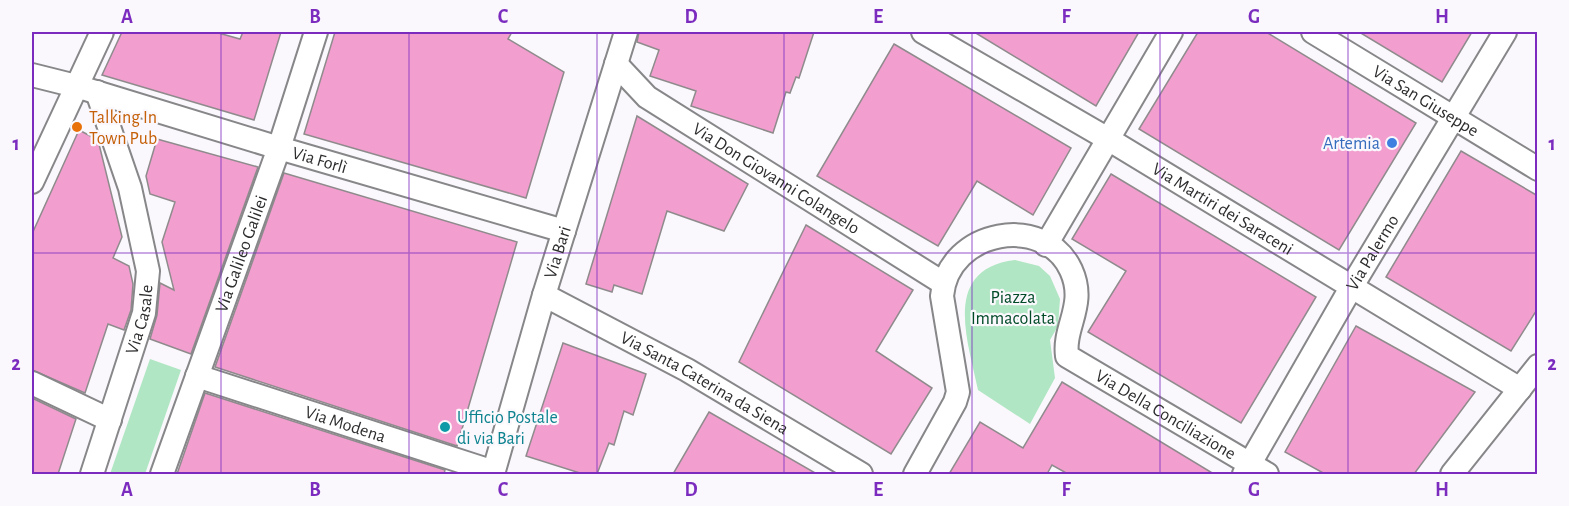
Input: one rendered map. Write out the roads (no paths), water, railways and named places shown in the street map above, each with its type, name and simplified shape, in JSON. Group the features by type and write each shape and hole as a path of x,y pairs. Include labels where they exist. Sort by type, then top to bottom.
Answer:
{"street":[{"path":"32,182 87,89 102,32"},
{"name":"Via Galileo Galilei","path":"162,474 279,148 316,32"},
{"name":"Via Bari","path":"494,473 544,295 626,32"},
{"name":"Via Martiri dei Saraceni","path":"922,32 1108,139 1520,389"},
{"path":"915,474 955,402 958,392 942,296 943,283 956,259 970,247 990,237 1010,235 1028,237 1046,245 1171,32"},
{"name":"Via Palermo","path":"1254,471 1352,285 1505,32"},
{"name":"Via San Giuseppe","path":"1318,33 1538,169"},
{"name":"Via Don Giovanni Colangelo","path":"616,64 647,97 943,283"},
{"name":"Via Forlì","path":"32,75 87,89 564,231"},
{"name":"Via Casale","path":"87,89 130,188 147,271 144,313 92,474"},
{"name":"Via Della Conciliazione","path":"1046,245 1058,254 1070,269 1076,288 1077,305 1067,356 1254,471"},
{"name":"Via Santa Caterina da Siena","path":"544,295 687,370 861,474"},
{"path":"1452,474 1538,366"},
{"name":"Via Modena","path":"197,376 494,473"},
{"path":"32,384 110,420"}],"place":[{"name":"Talking In Town Pub","path":"77,127"},
{"name":"Artemia","path":"1392,143"},
{"name":"Ufficio Postale di via Bari","path":"445,427"}],"park label":[{"name":"Piazza Immacolata","path":"1013,307"}]}
